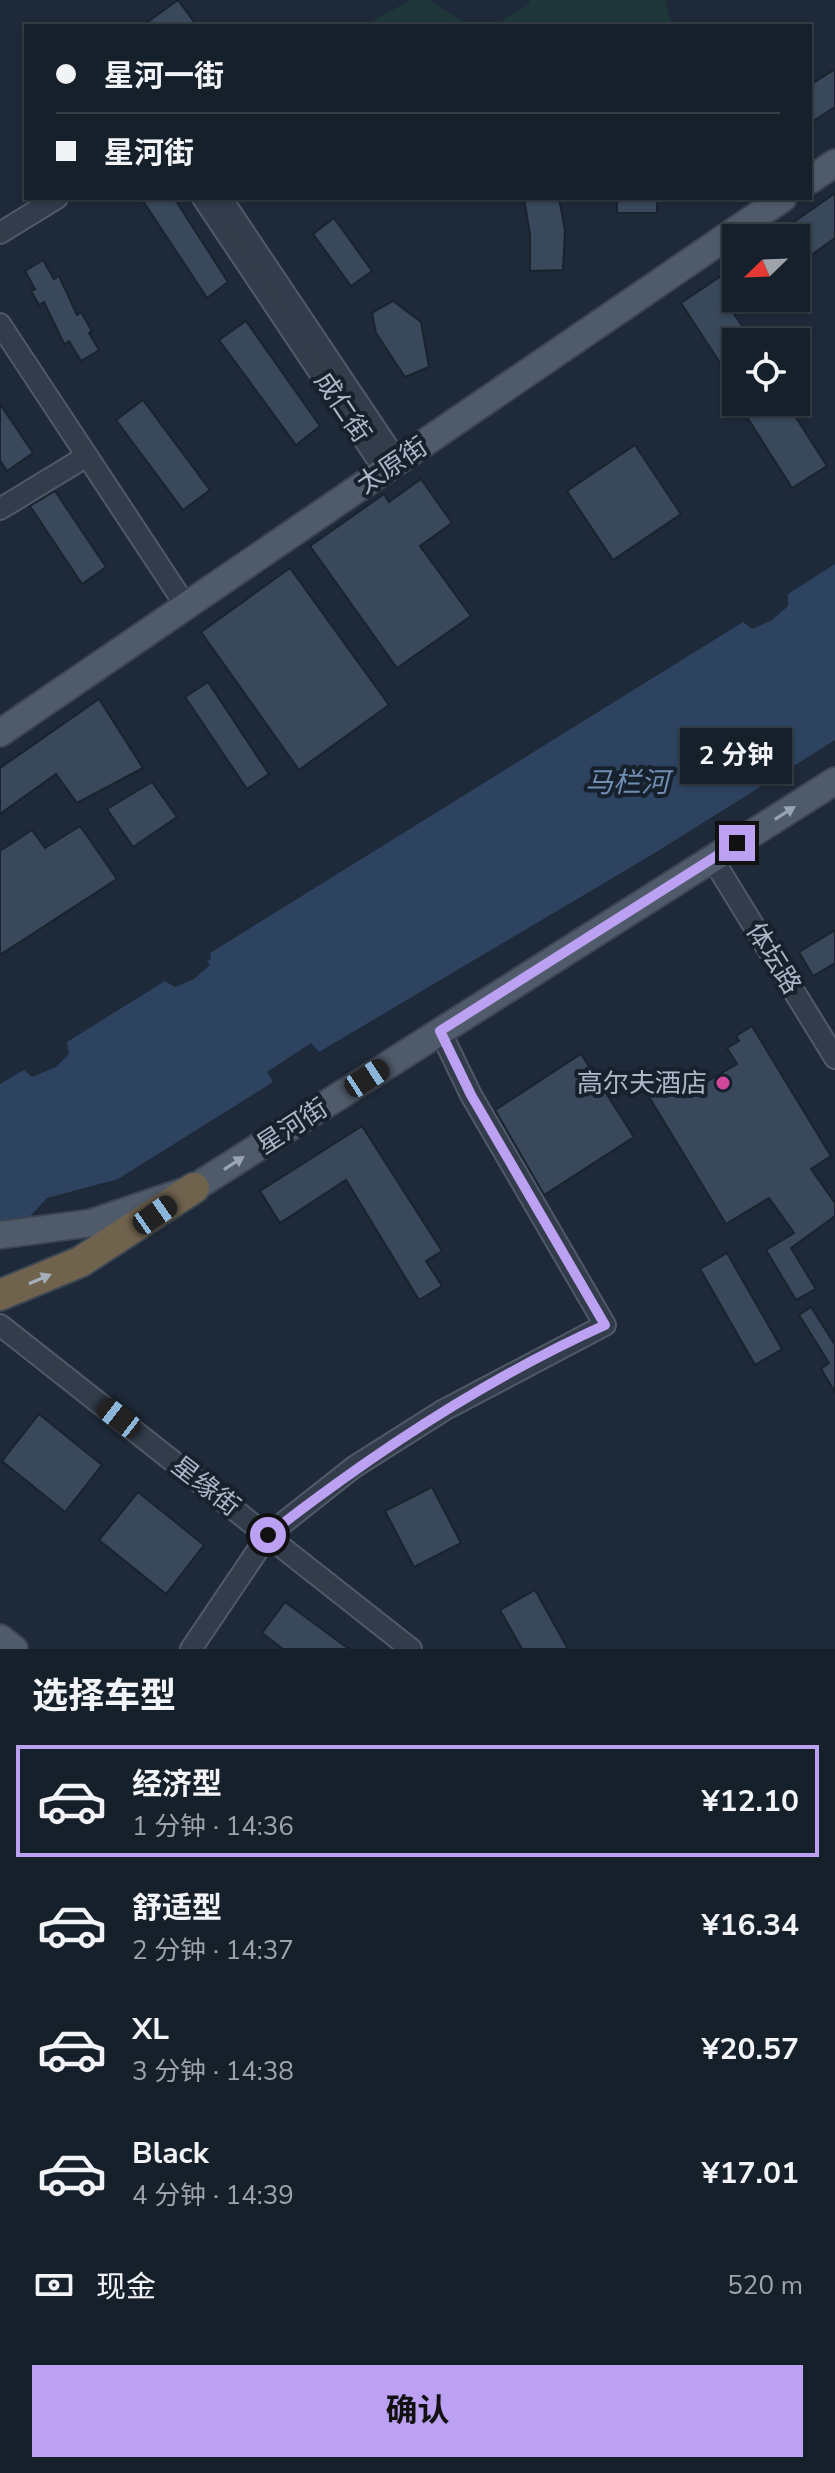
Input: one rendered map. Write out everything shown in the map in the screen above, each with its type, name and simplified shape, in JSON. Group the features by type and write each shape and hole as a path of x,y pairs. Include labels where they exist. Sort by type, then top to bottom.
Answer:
{"highway":[{"path":"0,1295 80,1262 194,1188"}],"main road":[{"path":"812,160 835,144"},
{"path":"812,179 835,163"},
{"name":"太原街","path":"0,733 182,599 753,200"},
{"name":"太原街","path":"386,457 780,200"},
{"name":"太原街","path":"0,714 182,599"},
{"name":"星河街","path":"0,1235 58,1230 194,1188 835,781"},
{"path":"0,1639 14,1649"}],"street":[{"path":"0,217 30,200"},
{"path":"0,233 54,200"},
{"name":"成仁街","path":"204,200 386,457"},
{"name":"成仁街","path":"222,200 386,457"},
{"path":"0,324 182,599"},
{"path":"0,509 87,456"},
{"name":"体坛路","path":"712,858 835,1058"},
{"path":"200,1646 268,1535 354,1467 444,1410 605,1325 471,1095 440,1031"},
{"name":"星缘街","path":"0,1325 411,1649"}],"green space":[{"path":"410,0 429,0 467,24 368,24"},
{"path":"530,0 665,0 671,24 497,24 528,5"}],"water":[{"name":"马栏河","path":"835,564 835,740 653,854 319,1052 311,1043 267,1072 273,1082 118,1179 47,1198 0,1249 0,1084 24,1070 32,1077 56,1067 69,1054 67,1042 165,981 175,987 194,979 210,965 207,961 211,959 210,953 743,622 752,629 772,620 788,606 788,594"}],"building":[{"path":"178,0 196,24 145,24"},
{"path":"835,69 835,107 812,122 812,84"},
{"path":"835,193 835,238 810,256 810,224 791,224"},
{"path":"142,200 175,200 228,282 207,298"},
{"path":"524,200 559,200 565,230 563,270 530,271 530,234"},
{"path":"617,200 657,200 657,213 617,213"},
{"path":"334,218 372,271 351,286 313,234"},
{"path":"43,260 54,279 59,276 77,315 81,312 92,331 89,333 99,350 81,361 69,341 64,344 44,302 39,305 31,291 35,289 25,271"},
{"path":"722,275 722,312 733,312 744,328 722,328 722,366 681,303"},
{"path":"393,301 421,322 429,367 405,377 376,333 372,313"},
{"path":"246,321 320,426 296,445 219,340"},
{"path":"143,400 210,490 183,510 116,420"},
{"path":"0,404 33,453 7,471 0,460"},
{"path":"746,416 795,416 827,466 792,488"},
{"path":"635,445 681,514 613,560 567,491"},
{"path":"421,479 452,523 420,546 471,616 397,668 310,546 384,494 389,502"},
{"path":"55,491 106,567 82,584 30,506"},
{"path":"290,568 389,705 299,770 201,632"},
{"path":"208,682 269,774 247,789 185,697"},
{"path":"99,699 143,768 77,803 56,774 0,814 0,768"},
{"path":"152,782 177,817 133,847 107,809"},
{"path":"80,826 117,879 0,955 0,851 32,830 45,848"},
{"path":"835,930 835,963 813,976 799,952"},
{"path":"752,1026 831,1156 811,1169 835,1203 835,1216 791,1248 816,1289 796,1300 766,1250 794,1233 769,1198 726,1224 646,1092 679,1071 691,1091 737,1064 727,1048 739,1041 736,1036"},
{"path":"581,1054 634,1137 544,1195 495,1110"},
{"path":"362,1126 442,1251 426,1261 442,1286 419,1300 346,1180 280,1223 260,1191"},
{"path":"727,1253 782,1349 755,1365 700,1269"},
{"path":"811,1307 835,1345 835,1392 821,1369 829,1363 799,1315"},
{"path":"39,1414 102,1465 65,1512 2,1461"},
{"path":"432,1487 461,1543 414,1567 385,1511"},
{"path":"138,1492 204,1545 166,1594 99,1540"},
{"path":"535,1590 568,1649 522,1649 500,1610"},
{"path":"285,1602 349,1649 283,1649 262,1633"}],"place":[{"name":"高尔夫酒店","path":"723,1083"}],"route":[{"path":"268,1535 354,1467 444,1410 560,1346 605,1325 471,1095 440,1031 737,843"}]}
